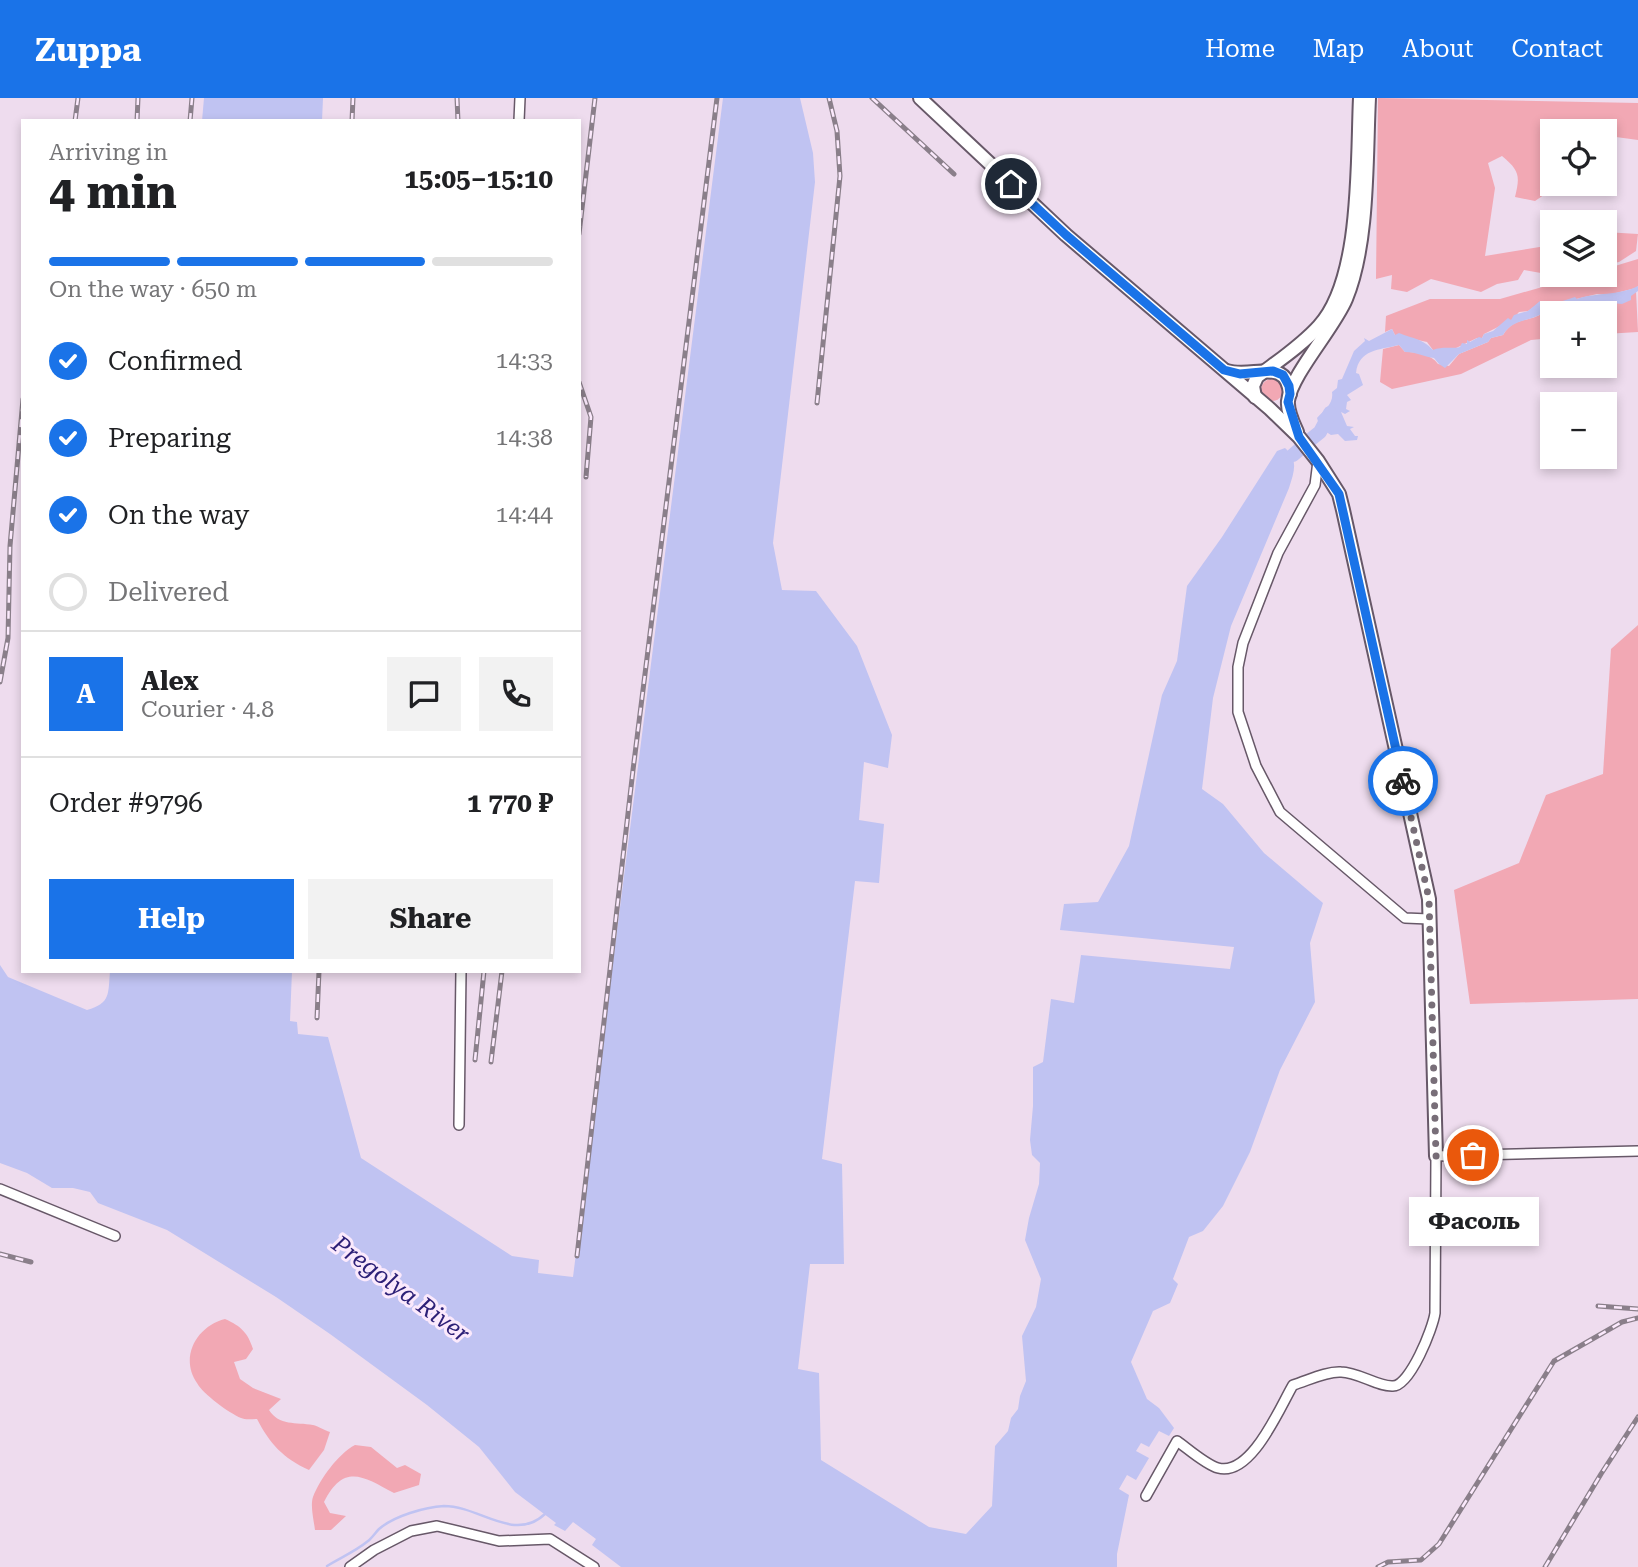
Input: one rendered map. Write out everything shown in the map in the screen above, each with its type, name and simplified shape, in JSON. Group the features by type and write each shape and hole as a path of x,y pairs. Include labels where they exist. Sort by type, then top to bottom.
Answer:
{"main road":[{"path":"920,98 1066,235 1270,409 1299,437 1339,494 1429,899 1436,1156"},
{"path":"1255,397 1254,383 1257,377 1320,326 1340,291 1355,213 1360,98"},
{"path":"1270,409 1289,398 1300,373 1340,313 1354,275 1363,215 1369,98"},
{"path":"1224,370 1247,374 1266,371 1283,375 1288,383 1299,437"}],"street":[{"path":"519,119 520,98"},
{"path":"1318,461 1315,485 1278,553 1243,643 1238,667 1238,712 1256,766 1280,812 1405,918 1429,919"},
{"path":"459,1125 461,973"},
{"path":"1146,1496 1177,1441 1217,1468 1234,1468 1250,1457 1293,1385 1339,1371 1391,1387 1406,1378 1433,1328 1436,1313 1436,1156 1638,1152"},
{"path":"0,1189 115,1236"},
{"path":"350,1567 374,1550 411,1531 437,1526 499,1541 546,1538 558,1542 594,1567"}],"shaded area":[{"path":"1378,98 1638,103 1638,140 1617,137 1617,119 1540,119 1540,196 1542,196 1535,201 1515,197 1517,174 1502,156 1488,163 1495,188 1485,256 1540,247 1540,273 1524,270 1518,280 1497,284 1481,292 1431,279 1407,292 1391,289 1392,275 1376,279"},
{"path":"1617,233 1638,234 1636,251 1619,262"},
{"path":"1638,259 1636,288 1568,301 1540,301 1540,305 1519,312 1512,320 1484,334 1482,338 1454,349 1433,350 1427,342 1395,335 1392,329 1385,332 1386,316 1430,299 1500,299 1542,287 1617,287 1617,265"},
{"path":"1636,291 1638,332 1617,333 1616,301"},
{"path":"1540,314 1540,339 1531,340 1461,374 1392,389 1380,382 1383,349 1399,345 1405,352 1423,354 1438,364 1449,366 1459,354 1503,335 1517,322"},
{"path":"1272,379 1280,382 1283,390 1280,398 1272,401 1264,398 1261,390 1264,382"},
{"path":"1638,625 1638,999 1470,1004 1454,890 1519,863 1546,795 1603,774 1611,649"},
{"path":"225,1319 243,1331 253,1349 246,1359 234,1362 240,1379 253,1388 281,1399 269,1410 273,1415 283,1421 313,1425 330,1432 324,1450 309,1470 278,1449 257,1419 243,1419 230,1412 210,1398 197,1383 190,1363 194,1344 206,1328"},
{"path":"355,1445 371,1447 397,1468 405,1465 421,1474 419,1485 394,1493 364,1478 347,1477 339,1481 324,1502 330,1513 346,1516 331,1530 315,1530 312,1505 316,1490 336,1461"}],"water":[{"path":"204,98 323,98 322,119 202,119"},
{"name":"Pregolya River","path":"723,98 800,98 813,153 815,182 773,543 782,590 816,591 857,646 892,735 888,768 864,762 859,820 884,824 879,883 855,881 822,1159 842,1164 844,1264 810,1264 798,1369 819,1373 821,1460 929,1527 966,1534 992,1506 995,1446 1008,1431 1026,1381 1022,1336 1036,1307 1041,1279 1025,1240 1039,1184 1040,1163 1032,1155 1030,1140 1033,1067 1043,1062 1051,999 1074,1003 1081,955 1230,969 1234,947 1060,930 1064,904 1098,902 1129,846 1162,695 1177,661 1187,586 1277,451 1285,448 1294,462 1294,471 1231,626 1213,698 1202,789 1223,804 1264,853 1323,903 1310,943 1315,1002 1280,1070 1250,1152 1223,1206 1203,1231 1189,1237 1173,1279 1178,1284 1170,1303 1153,1311 1131,1362 1147,1399 1159,1408 1174,1428 1169,1436 1159,1431 1149,1447 1141,1443 1136,1451 1149,1458 1136,1480 1127,1475 1119,1489 1129,1495 1117,1554 1117,1567 621,1567 592,1545 596,1539 573,1522 565,1531 554,1525 556,1523 515,1492 479,1447 427,1405 276,1297 167,1230 98,1203 90,1192 73,1188 52,1188 27,1173 0,1163 0,965 8,977 87,1010 104,1001 110,973 292,973 290,1021 297,1022 298,1034 328,1037 361,1158 512,1256 539,1260 538,1273 573,1277"},
{"path":"1638,286 1638,291 1631,296 1631,300 1622,304 1617,304 1617,301 1563,301 1575,297 1577,299"},
{"path":"1540,301 1540,315 1516,323 1503,335 1459,354 1445,368 1434,358 1405,352 1399,345 1371,352 1361,359 1356,373 1363,385 1347,395 1351,400 1347,402 1346,409 1350,411 1345,414 1341,412 1347,426 1354,427 1350,429 1358,436 1357,440 1345,441 1338,434 1331,435 1320,428 1317,418 1330,403 1338,380 1342,379 1354,351 1365,341 1364,338 1369,341 1392,329 1395,335 1399,333 1417,339 1433,350 1460,347 1462,343 1467,344 1467,340 1470,342 1482,338 1508,318 1511,320 1514,315 1528,311"}],"waterway":[{"path":"1310,440 1320,432 1330,413"},
{"path":"1293,455 1300,449"},
{"path":"327,1566 363,1545 385,1524 419,1510 444,1506 471,1511 496,1521 521,1525 533,1522 545,1514"}],"railway":[{"path":"75,119 78,98"},
{"path":"137,119 138,98"},
{"path":"190,119 192,98"},
{"path":"352,119 353,98"},
{"path":"457,98 458,119"},
{"path":"581,217 595,98"},
{"path":"577,1256 633,770 717,98"},
{"path":"817,403 840,176 837,131 829,98"},
{"path":"872,98 954,174"},
{"path":"581,388 591,417 586,477"},
{"path":"0,682 8,638 10,546 21,422"},
{"path":"317,1018 319,973"},
{"path":"475,1060 484,973"},
{"path":"491,1062 502,973"},
{"path":"0,1254 31,1262"},
{"path":"1598,1306 1638,1309"},
{"path":"1378,1567 1388,1562 1421,1560 1439,1544 1554,1361 1622,1322 1638,1318"},
{"path":"1545,1567 1638,1417"}],"way so far":[{"path":"1403,781 1429,899 1436,1156 1473,1155"}],"place":[{"name":"Фасоль","path":"1473,1155"}],"route":[{"path":"1011,184 1066,235 1224,370 1240,374 1273,371 1287,380 1290,394 1288,402 1299,437 1339,494 1403,781"}]}
